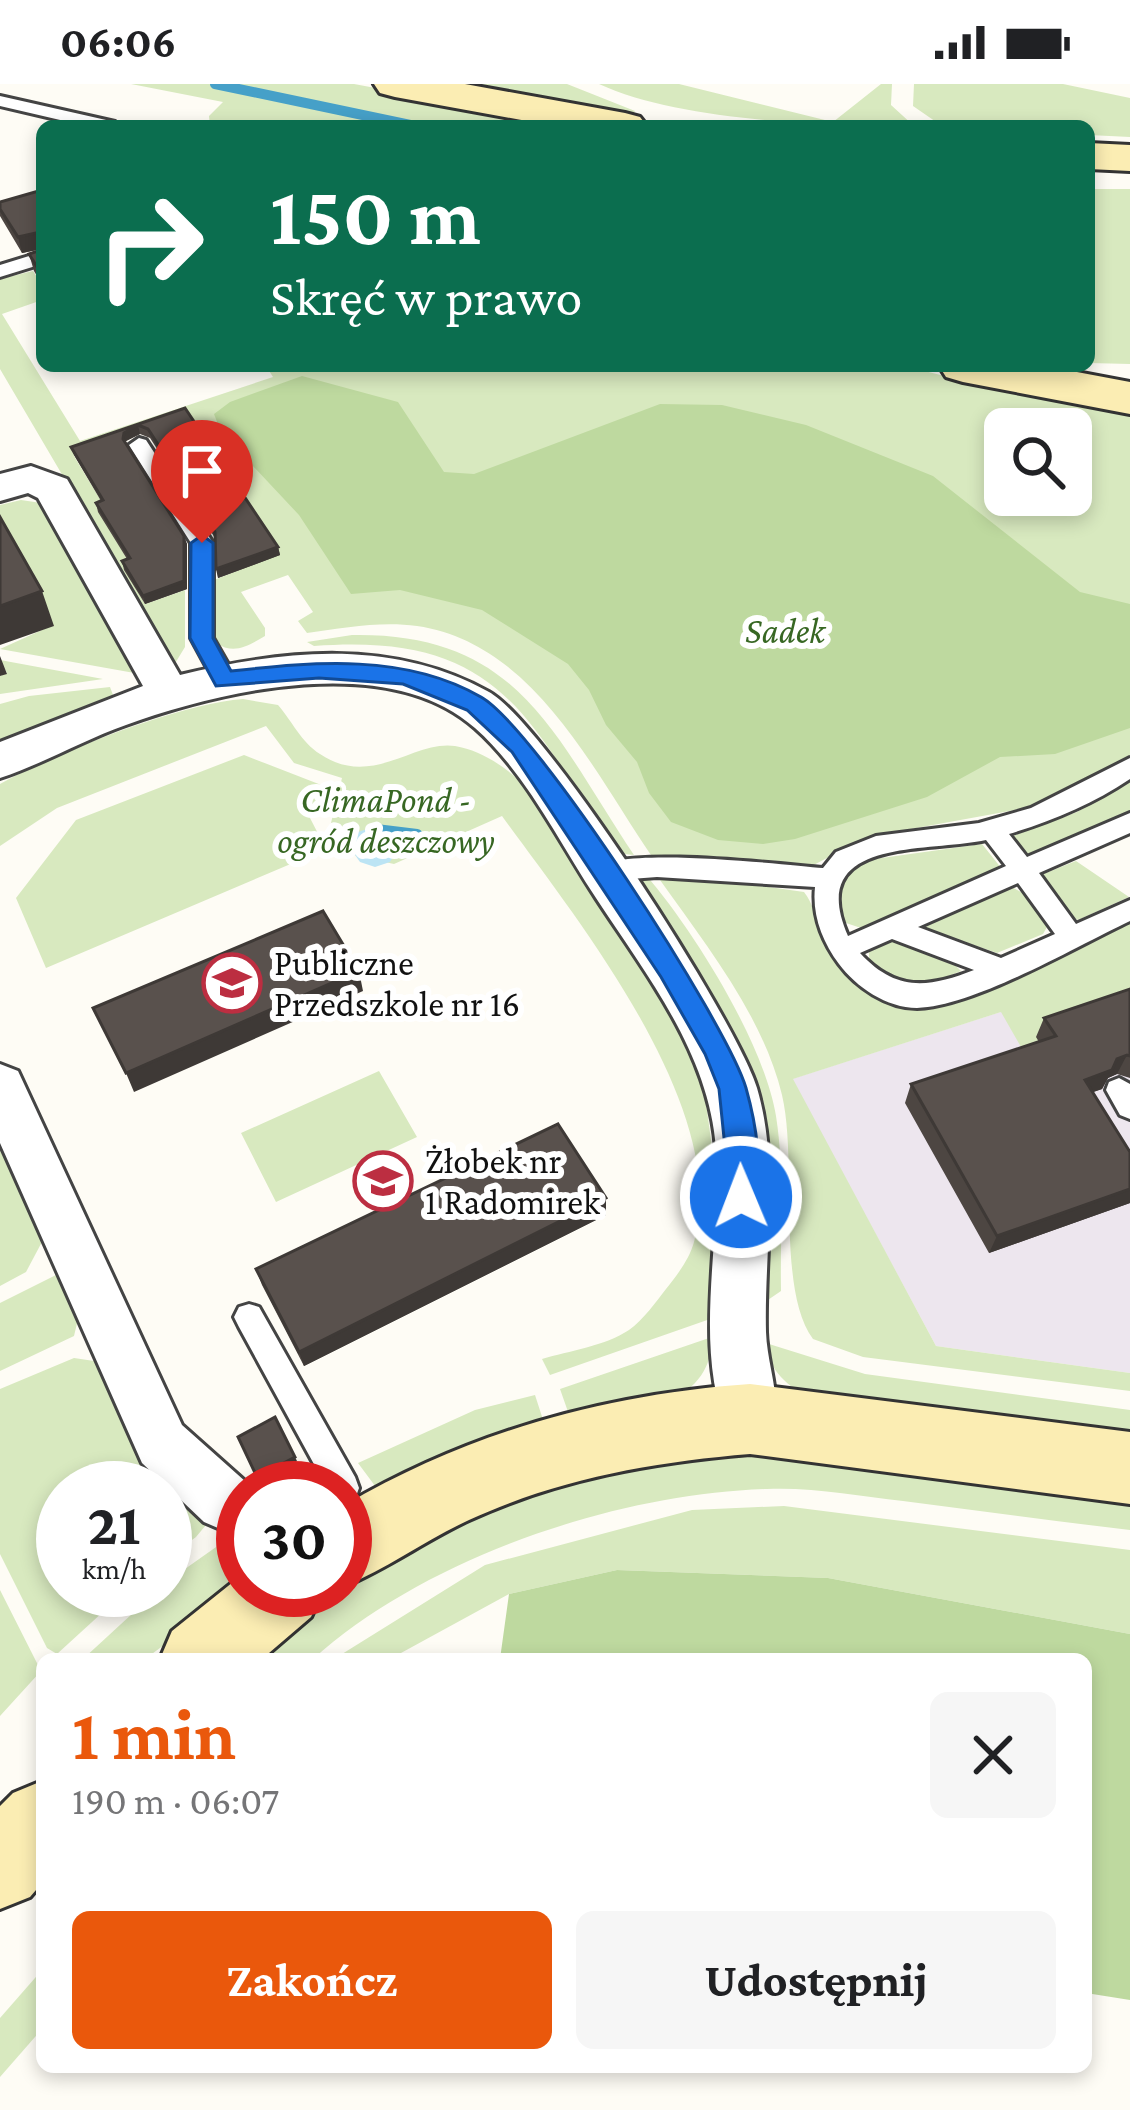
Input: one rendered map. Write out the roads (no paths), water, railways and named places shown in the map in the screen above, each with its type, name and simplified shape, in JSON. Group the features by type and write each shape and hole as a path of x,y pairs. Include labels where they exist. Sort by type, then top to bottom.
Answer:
{"main road":[{"path":"394,84 590,120"},
{"path":"578,118 600,120"},
{"path":"994,372 1130,398"},
{"path":"1061,372 1130,378"},
{"path":"372,1509 449,1490 596,1439 690,1421 749,1418 1130,1468"},
{"path":"207,1653 251,1617"},
{"path":"0,1868 36,1829"}],"street":[{"path":"0,488 31,479 52,489 169,694"},
{"path":"0,761 46,738 169,694 225,680 360,670 406,676 475,704 520,746 604,871 670,970 717,1051 732,1089 742,1150 738,1337 749,1418"},
{"path":"0,1086 162,1444 186,1472 216,1495"}],"lane":[{"path":"0,101 84,120"},
{"path":"3,264 36,259"},
{"path":"139,445 202,543 202,638 225,680"},
{"path":"1130,767 1099,789 1048,813 992,829 863,850 842,861 829,878 826,911 844,949 879,987 898,995 942,992 1130,910"},
{"path":"844,949 1130,822"},
{"path":"992,829 1071,936"},
{"path":"604,871 647,867 829,878"},
{"path":"890,927 998,968"},
{"path":"249,1317 324,1461"}],"waterway":[{"path":"215,84 386,120"},
{"path":"376,830 417,835"},
{"path":"370,845 375,850"}],"place":[{"name":"Publiczne Przedszkole nr 16","path":"232,983"},
{"name":"Żłobek nr 1 Radomirek","path":"383,1181"}],"park label":[{"name":"Sadek","path":"785,630"},
{"name":"ClimaPond - ogród deszczowy","path":"386,820"}]}
